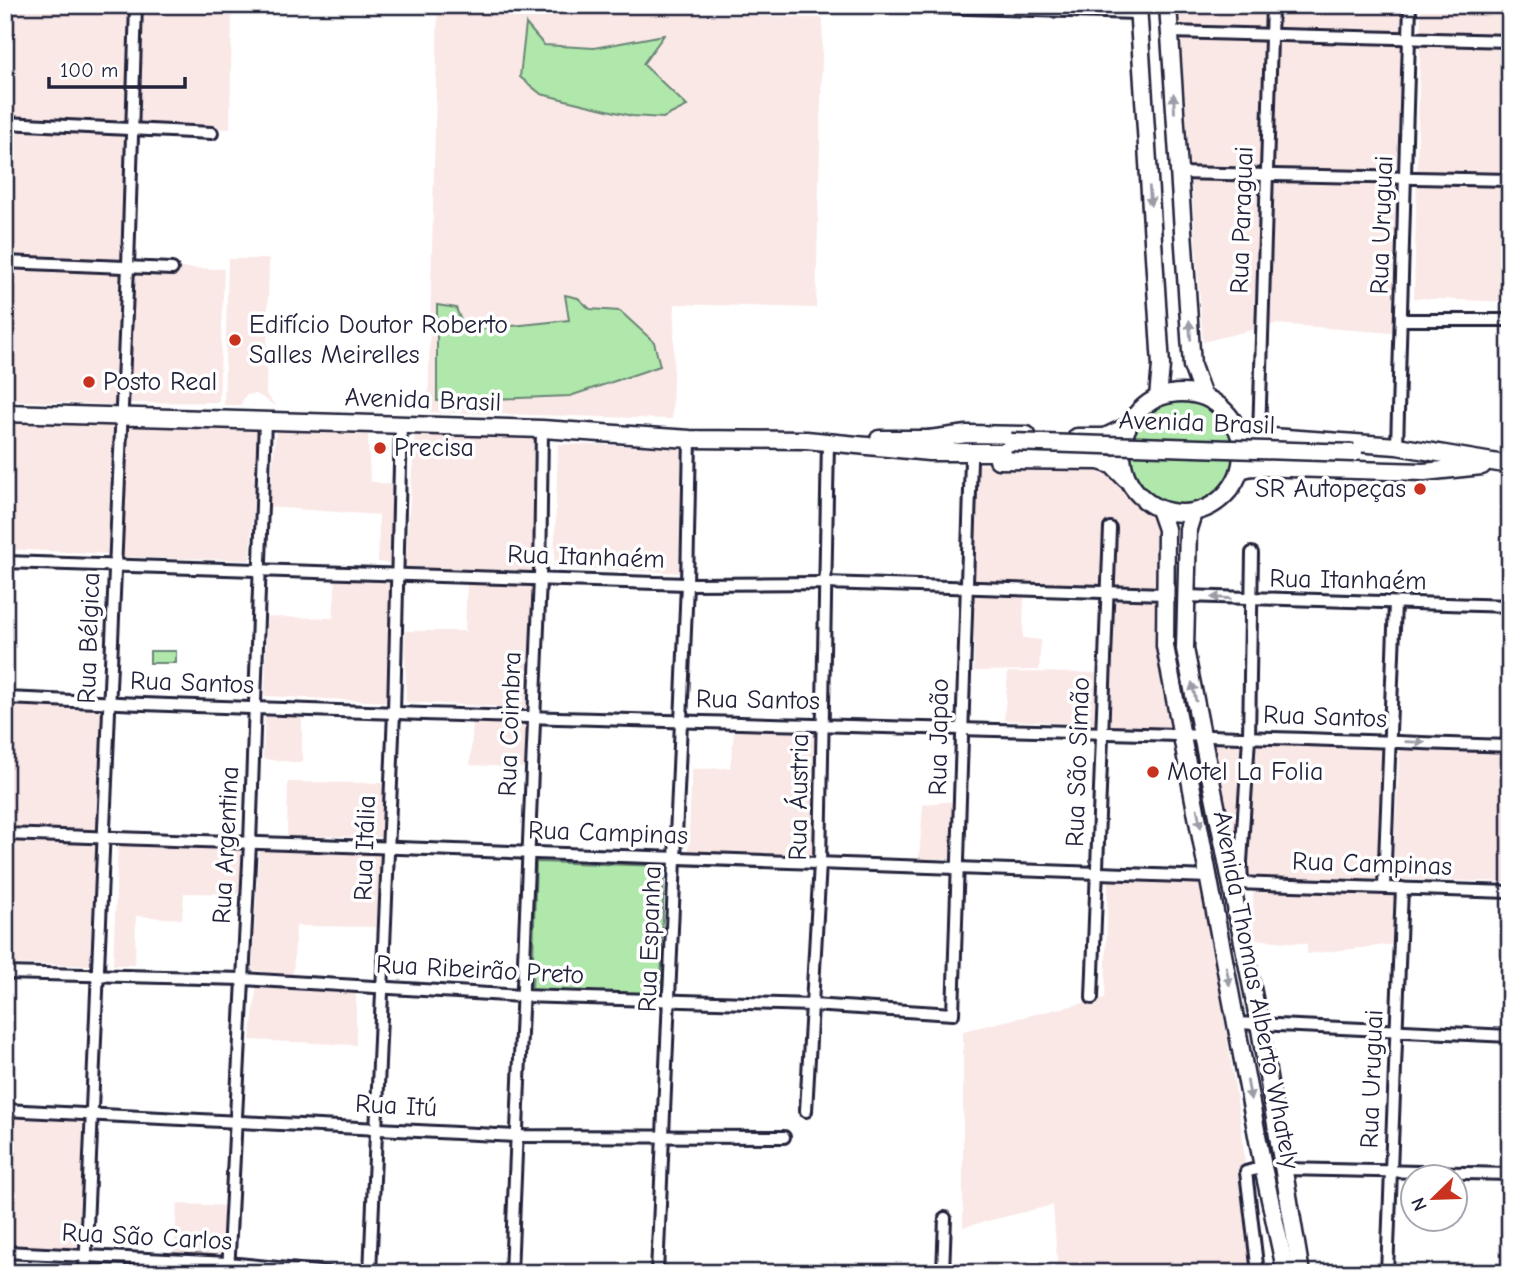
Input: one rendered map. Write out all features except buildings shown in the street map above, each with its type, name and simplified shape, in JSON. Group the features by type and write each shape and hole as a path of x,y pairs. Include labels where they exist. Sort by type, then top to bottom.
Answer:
{"main road":[{"path":"1168,5 1192,366 1203,396"},
{"path":"1138,9 1161,366 1158,397"},
{"path":"1188,393 1203,396 1227,413 1236,425 1242,453 1240,470 1223,498 1193,513 1158,509 1143,500 1132,487 1121,457 1128,426 1146,404 1158,397 1188,393"},
{"name":"Avenida Brasil","path":"5,414 542,429 690,439 833,443 855,439 929,446 1504,465"},
{"name":"Avenida Brasil","path":"1236,425 1259,436 1397,446 1461,463"},
{"name":"Avenida Brasil","path":"929,446 967,434 1105,437 1128,426"},
{"name":"Avenida Brasil","path":"929,446 971,460 1099,461 1112,465 1132,487"},
{"name":"Avenida Brasil","path":"1240,470 1251,467 1424,472 1461,463"},
{"name":"Avenida Thomas Alberto Whately","path":"1158,509 1166,529 1165,646 1263,1167 1290,1249 1301,1273"},
{"name":"Avenida Thomas Alberto Whately","path":"1193,513 1188,529 1185,649 1237,883 1285,1169 1290,1249 1286,1273"}],"street":[{"name":"Rua Bélgica","path":"85,1273 100,976 136,5"},
{"path":"869,5 1138,9"},
{"name":"Rua Paraguai","path":"1259,436 1272,5"},
{"name":"Rua Uruguai","path":"1397,446 1410,5"},
{"path":"1170,32 1510,41"},
{"path":"5,123 212,132"},
{"path":"1178,173 1510,180"},
{"path":"5,262 172,269"},
{"path":"1401,320 1510,320"},
{"name":"Rua Argentina","path":"228,1268 250,843 265,420"},
{"name":"Rua Itália","path":"370,1273 394,712 395,574 401,424"},
{"name":"Rua Coimbra","path":"511,1273 532,717 540,578 542,429"},
{"name":"Rua Espanha","path":"657,1273 682,721 690,439"},
{"name":"Rua Áustria","path":"806,1111 820,863 825,583 833,443"},
{"name":"Rua Japão","path":"954,1014 965,587 971,460"},
{"name":"Rua São Simão","path":"1092,998 1110,528"},
{"path":"1237,883 1241,862 1249,738 1252,553"},
{"name":"Rua Itanhaém","path":"5,562 687,584 825,583 1165,594"},
{"name":"Rua Itanhaém","path":"1186,596 1510,606"},
{"path":"1384,887 1392,741 1395,603"},
{"name":"Rua Santos","path":"5,698 532,717 963,727 1510,746"},
{"name":"Rua Campinas","path":"5,834 1210,877"},
{"name":"Rua Campinas","path":"1237,883 1510,892"},
{"name":"Rua Uruguai","path":"1387,1273 1402,888"},
{"name":"Rua Ribeirão Preto","path":"5,973 243,979 522,996 670,1000 954,1014"},
{"path":"1237,1023 1510,1036"},
{"name":"Rua Itú","path":"5,1110 516,1136 784,1137"},
{"path":"1258,1273 1246,1172 1263,1167"},
{"path":"1285,1169 1510,1174"},
{"path":"943,1273 945,1219"},
{"name":"Rua São Carlos","path":"5,1252 329,1273"}],"shaded area":[{"path":"5,5 131,5 116,405 5,400"},
{"path":"141,5 232,5 230,129 136,124"},
{"path":"1178,5 1403,5 1393,333 1276,324 1203,342"},
{"path":"1421,5 1510,5 1510,302 1414,298"},
{"path":"438,7 823,18 816,308 675,304 672,419 428,412"},
{"path":"228,259 269,259 266,394 276,406 256,394 246,395 240,405 224,405"},
{"path":"135,267 224,269 219,402 129,403"},
{"path":"5,419 114,423 109,554 5,549"},
{"path":"129,425 258,425 250,560 123,557"},
{"path":"276,428 368,435 370,481 393,485 396,564 378,562 379,515 269,507"},
{"path":"415,433 537,435 534,571 405,567"},
{"path":"558,444 684,447 683,573 554,567"},
{"path":"977,464 1100,468 1119,478 1158,520 1157,589 973,582"},
{"path":"336,576 389,578 389,702 265,696 267,617 333,618"},
{"path":"467,580 536,582 529,708 406,702 405,631 465,631"},
{"path":"974,594 1024,594 1023,638 1041,640 1039,670 974,671"},
{"path":"1111,596 1161,598 1178,731 1107,728"},
{"path":"1008,672 1101,673 1098,724 1004,720"},
{"path":"5,704 102,708 90,965 5,964"},
{"path":"265,712 302,714 302,763 263,759"},
{"path":"473,721 528,721 526,768 470,765"},
{"path":"735,725 819,727 815,856 688,852 692,769 730,768"},
{"path":"1214,740 1386,746 1379,879 1235,878"},
{"path":"1400,747 1510,751 1510,882 1392,879"},
{"path":"288,782 387,783 384,837 287,836"},
{"path":"956,801 953,858 919,859 923,804"},
{"path":"118,841 245,845 242,894 184,893 182,919 136,916 135,965 113,965"},
{"path":"259,850 383,854 380,927 296,926 293,975 252,970"},
{"path":"1108,880 1203,882 1243,1140 1253,1273 1058,1273 1053,1205 963,1227 963,1031 1105,998"},
{"path":"1253,888 1397,894 1395,944 1307,954 1307,944 1254,939"},
{"path":"257,985 356,989 356,1045 250,1040"},
{"path":"5,1113 87,1115 81,1250 5,1247"},
{"path":"177,1204 234,1206 233,1258 174,1255"}],"green space":[{"path":"526,24 544,45 594,48 664,35 643,64 687,106 663,118 632,116 541,94 520,77"},
{"path":"565,295 578,298 590,309 620,311 654,342 660,366 570,396 437,401 437,305 456,308 465,331 569,320"},
{"path":"1181,398 1201,402 1218,414 1230,431 1234,451 1230,471 1218,488 1201,500 1181,504 1161,500 1144,488 1132,471 1128,451 1132,431 1144,414 1161,402"},
{"path":"150,651 176,651 176,663 150,663"},
{"path":"536,862 664,866 661,994 532,990"}],"place":[{"name":"Edifício Doutor Roberto Salles Meirelles","path":"235,340"},
{"name":"Posto Real","path":"89,382"},
{"name":"Precisa","path":"380,448"},
{"name":"SR Autopeças","path":"1420,489"},
{"name":"Motel La Folia","path":"1153,772"}]}
